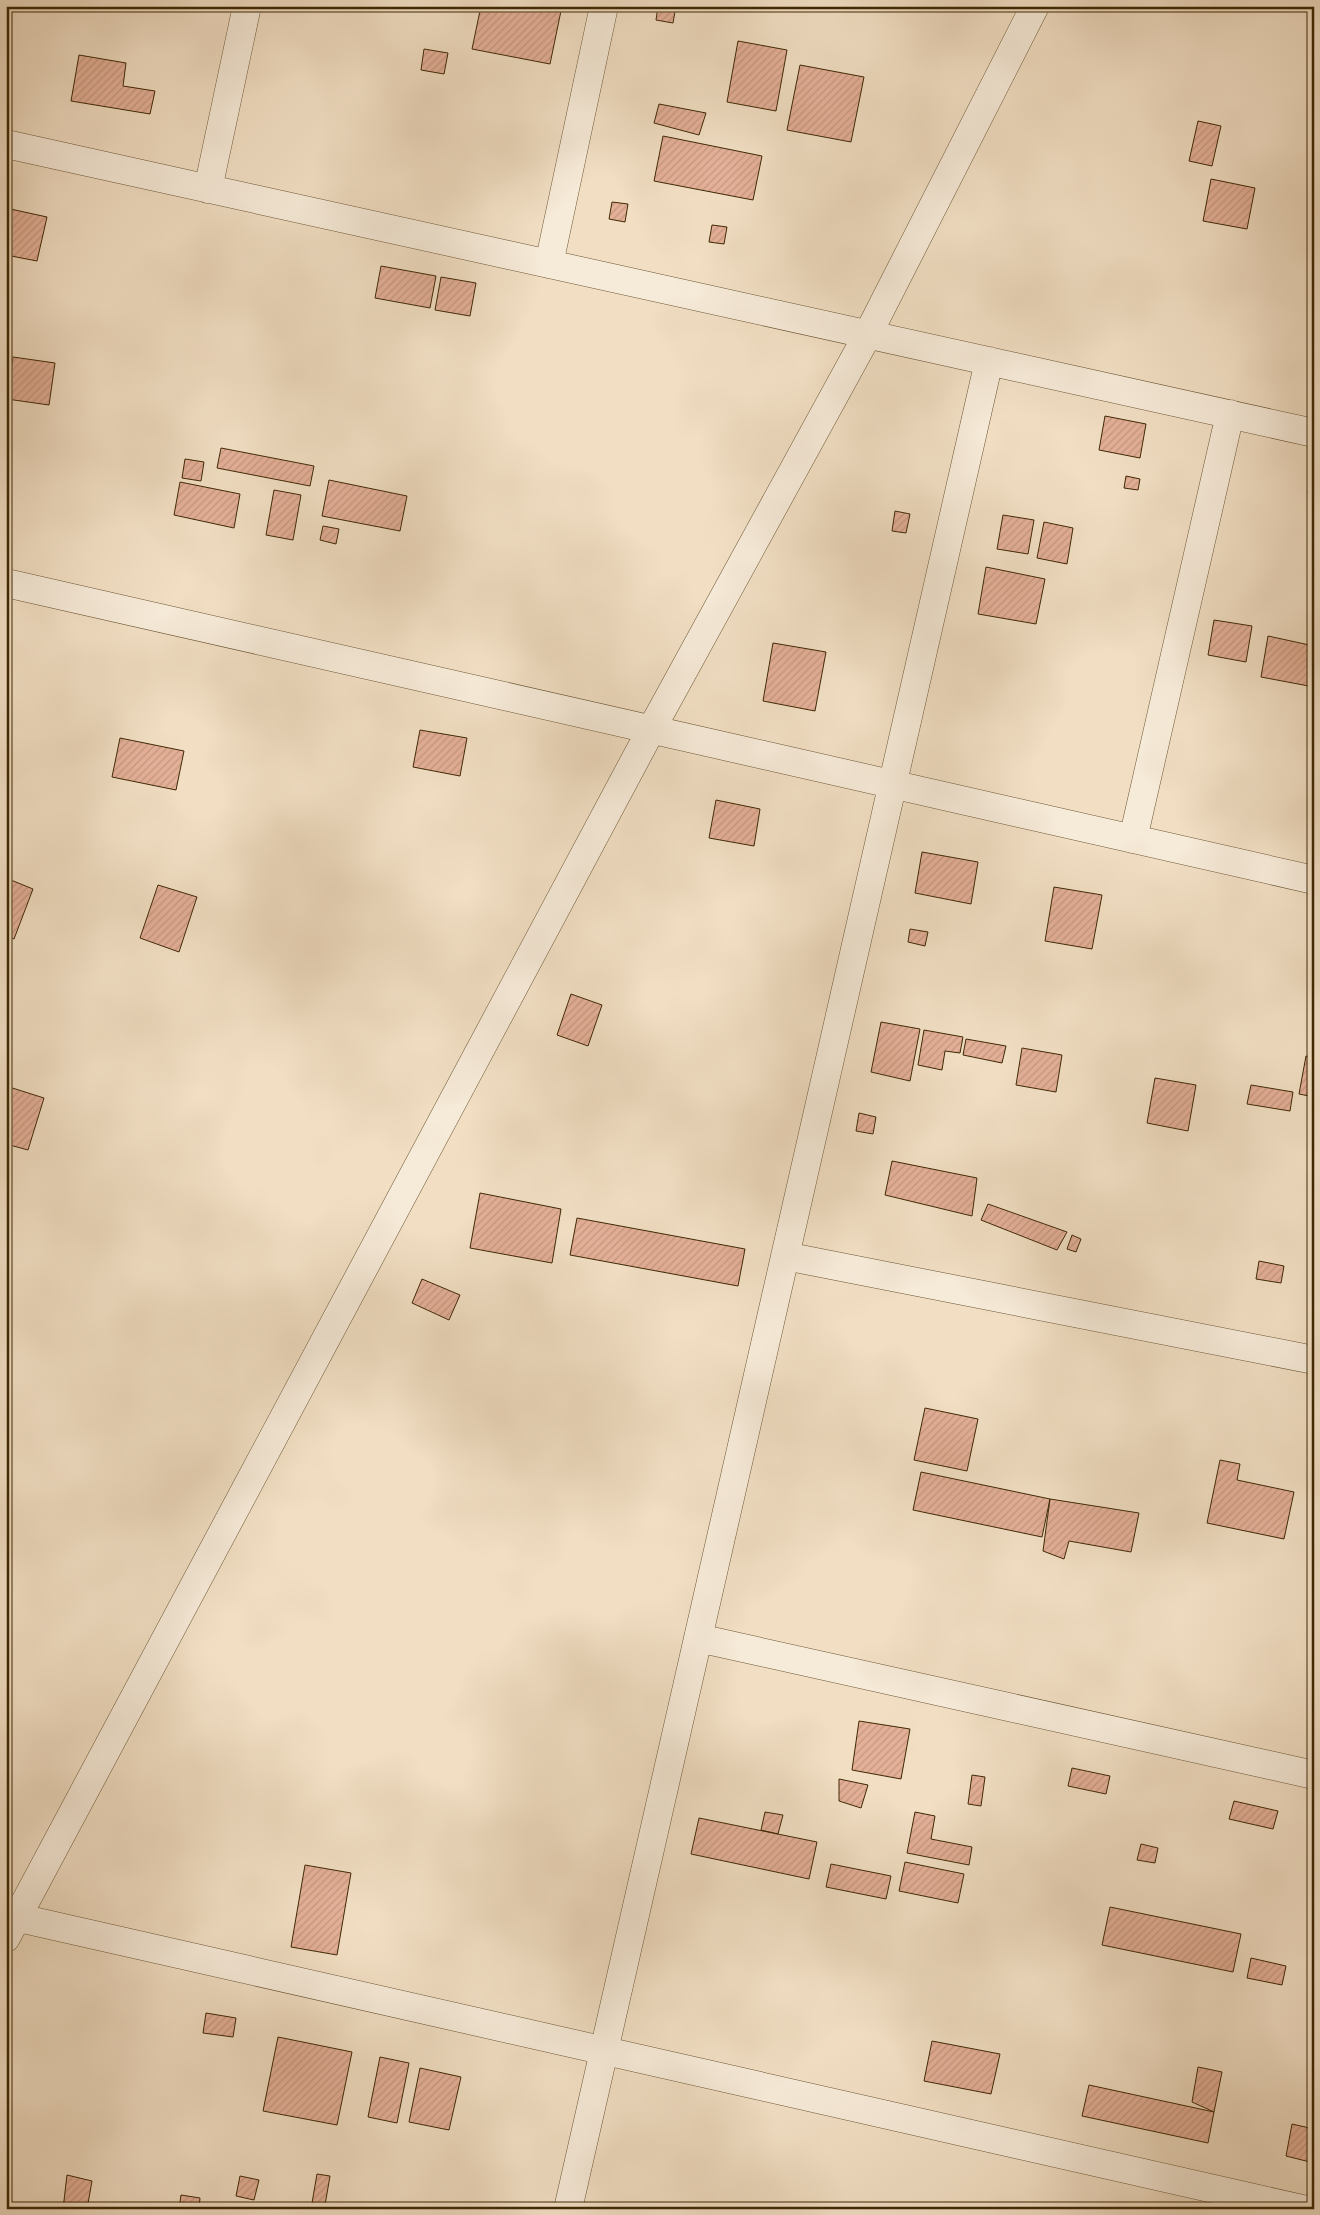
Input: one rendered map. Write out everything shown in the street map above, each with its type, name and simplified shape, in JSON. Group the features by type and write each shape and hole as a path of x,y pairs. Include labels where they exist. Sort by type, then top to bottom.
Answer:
{"street":[{"path":"208,188 247,6"},
{"path":"549,264 604,6"},
{"path":"1035,6 868,334 651,730 10,1924 604,2051 1302,2209"},
{"path":"6,144 1314,433"},
{"path":"568,2209 989,361"},
{"path":"1133,839 1230,414"},
{"path":"6,583 1314,880"},
{"path":"785,1256 1314,1360"},
{"path":"698,1638 1314,1775"}],"building":[{"path":"481,6 562,6 550,64 472,49"},
{"path":"658,6 676,6 673,23 656,20"},
{"path":"769,6 791,6 790,10"},
{"path":"738,41 787,50 776,111 727,102"},
{"path":"424,49 448,53 444,74 421,70"},
{"path":"79,55 126,63 123,86 155,91 150,114 71,101"},
{"path":"800,65 864,77 851,142 787,130"},
{"path":"659,104 706,113 699,135 654,123"},
{"path":"1198,121 1221,126 1212,166 1189,161"},
{"path":"663,136 762,156 753,200 654,181"},
{"path":"1211,179 1255,188 1247,229 1203,221"},
{"path":"612,202 628,204 625,222 609,219"},
{"path":"6,208 47,217 37,261 6,255"},
{"path":"712,225 727,227 724,244 709,242"},
{"path":"381,266 436,276 430,308 375,298"},
{"path":"441,277 476,283 470,316 435,310"},
{"path":"13,357 55,363 49,405 7,399"},
{"path":"1105,416 1146,424 1140,458 1099,450"},
{"path":"221,448 314,466 310,486 217,468"},
{"path":"185,459 204,462 201,481 182,478"},
{"path":"1312,468 1314,468 1314,494 1308,493"},
{"path":"1126,476 1140,479 1138,490 1124,488"},
{"path":"329,480 407,496 400,531 322,516"},
{"path":"180,482 240,494 234,528 174,515"},
{"path":"274,490 301,495 293,540 266,535"},
{"path":"895,511 910,514 906,533 892,531"},
{"path":"1003,515 1034,520 1028,554 997,549"},
{"path":"1044,522 1073,528 1067,564 1037,558"},
{"path":"323,526 339,529 336,544 320,540"},
{"path":"986,567 1045,579 1036,624 978,614"},
{"path":"1214,620 1252,626 1246,662 1208,655"},
{"path":"1268,636 1314,646 1314,687 1261,677"},
{"path":"773,643 826,652 815,711 763,701"},
{"path":"420,730 467,738 460,776 413,767"},
{"path":"120,738 184,751 176,790 112,777"},
{"path":"716,800 760,809 754,846 709,838"},
{"path":"922,852 978,862 971,904 915,893"},
{"path":"6,878 33,889 14,939 6,936"},
{"path":"158,885 197,897 179,952 140,938"},
{"path":"1054,887 1102,895 1092,949 1045,941"},
{"path":"910,929 928,932 925,946 908,942"},
{"path":"571,994 602,1005 588,1046 557,1035"},
{"path":"881,1022 920,1029 910,1081 871,1072"},
{"path":"924,1030 963,1037 960,1053 945,1051 942,1070 918,1065"},
{"path":"966,1039 1006,1046 1002,1063 963,1055"},
{"path":"1022,1048 1062,1055 1056,1092 1016,1085"},
{"path":"1306,1056 1314,1058 1314,1097 1299,1094"},
{"path":"1155,1078 1196,1085 1188,1131 1147,1123"},
{"path":"1251,1085 1293,1092 1290,1111 1247,1104"},
{"path":"6,1086 44,1098 28,1150 6,1144"},
{"path":"859,1113 876,1117 873,1134 856,1131"},
{"path":"892,1161 977,1178 972,1216 885,1195"},
{"path":"480,1193 561,1209 552,1263 470,1248"},
{"path":"988,1204 1067,1232 1057,1250 981,1220"},
{"path":"577,1218 745,1249 738,1286 570,1255"},
{"path":"1072,1235 1081,1239 1076,1252 1067,1249"},
{"path":"1259,1261 1284,1266 1281,1283 1256,1279"},
{"path":"422,1279 460,1295 449,1320 412,1303"},
{"path":"925,1408 978,1419 967,1471 914,1460"},
{"path":"1220,1460 1240,1464 1237,1480 1294,1492 1284,1539 1207,1523"},
{"path":"921,1472 1050,1499 1042,1537 913,1510"},
{"path":"1050,1499 1139,1513 1131,1552 1069,1541 1064,1559 1043,1551"},
{"path":"859,1721 910,1729 901,1779 852,1770"},
{"path":"1072,1768 1110,1776 1106,1794 1068,1786"},
{"path":"972,1775 985,1777 981,1806 968,1804"},
{"path":"839,1779 868,1785 861,1808 839,1801"},
{"path":"1234,1801 1278,1811 1273,1829 1229,1819"},
{"path":"765,1812 783,1815 778,1834 761,1830"},
{"path":"915,1812 935,1816 931,1839 972,1847 969,1865 907,1853"},
{"path":"699,1818 817,1842 809,1879 691,1854"},
{"path":"1141,1844 1158,1848 1155,1863 1137,1860"},
{"path":"905,1862 964,1874 958,1903 899,1891"},
{"path":"831,1864 891,1876 886,1899 826,1887"},
{"path":"305,1865 351,1873 337,1955 291,1947"},
{"path":"1110,1907 1241,1934 1233,1972 1102,1945"},
{"path":"1251,1958 1286,1966 1282,1985 1247,1978"},
{"path":"206,2013 236,2018 233,2037 203,2033"},
{"path":"278,2037 352,2052 337,2125 263,2111"},
{"path":"932,2041 1000,2054 991,2094 924,2081"},
{"path":"380,2057 409,2063 397,2123 368,2117"},
{"path":"1198,2067 1222,2072 1214,2112 1192,2102"},
{"path":"420,2068 461,2077 449,2130 409,2122"},
{"path":"1089,2085 1214,2112 1208,2143 1082,2116"},
{"path":"1292,2124 1314,2129 1314,2163 1286,2156"},
{"path":"317,2174 330,2176 325,2205 312,2203"},
{"path":"67,2175 92,2181 87,2209 63,2209"},
{"path":"240,2176 259,2180 254,2200 236,2196"},
{"path":"181,2195 200,2198 199,2209 179,2209"}]}
